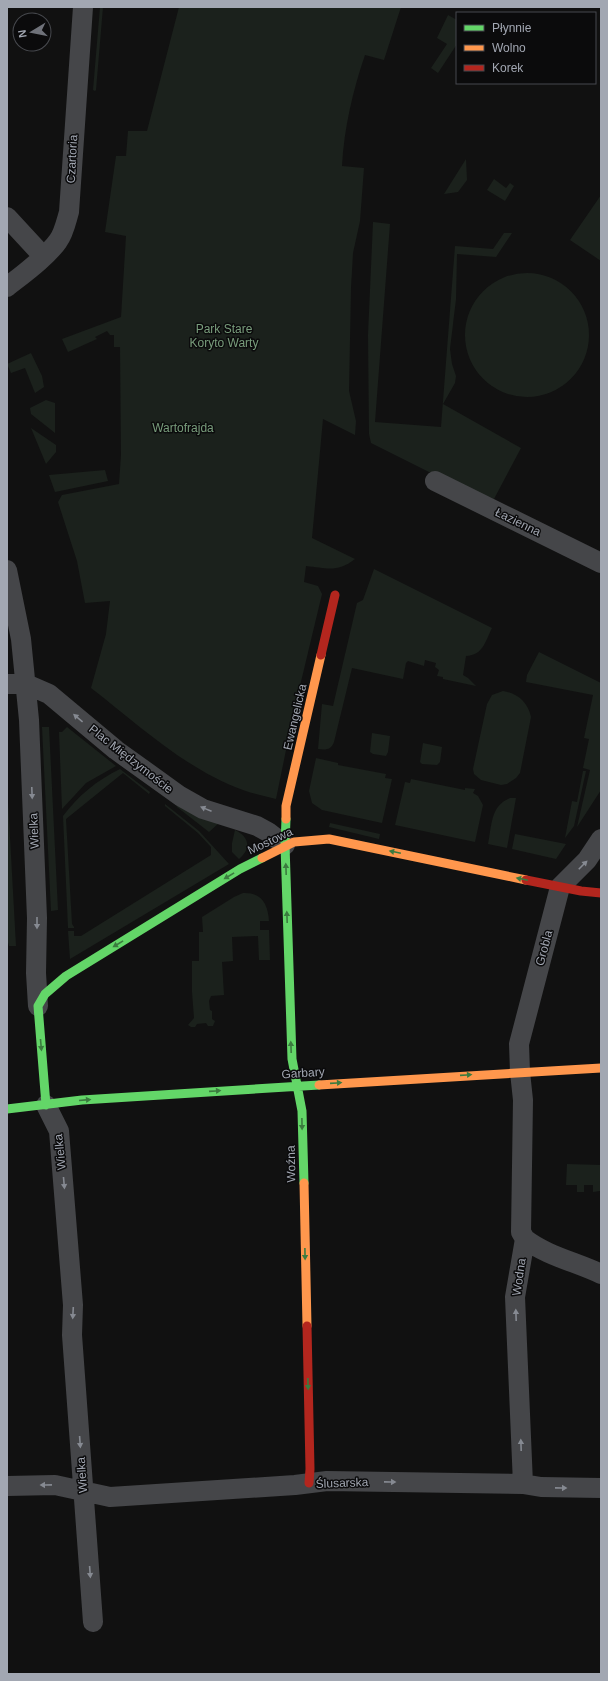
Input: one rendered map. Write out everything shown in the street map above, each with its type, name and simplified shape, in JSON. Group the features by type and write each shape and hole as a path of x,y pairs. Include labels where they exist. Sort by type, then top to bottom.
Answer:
{"street":[{"name":"Czartoria","path":"7,287 58,241 65,226 69,212 83,7"},
{"path":"7,217 43,256"},
{"name":"Łazienna","path":"435,481 601,563"},
{"name":"Wielka","path":"7,570 21,639 16,684 30,754 37,918 36,973 38,1006 46,1105 59,1132 73,1305 72,1334 93,1622"},
{"name":"Ewangelicka","path":"285,845 286,806 335,595"},
{"name":"Plac Międzymoście","path":"16,684 49,694 116,750 180,796 203,808 257,826 268,832 285,845"},
{"name":"Mostowa","path":"38,1006 45,994 66,976 240,869 285,845 304,840 329,839 560,887 601,893"},
{"path":"560,887 587,860 601,839"},
{"name":"Woźna","path":"285,845 292,1059 302,1111 310,1469 309,1484"},
{"name":"Grobla","path":"520,1072 519,1044 560,887"},
{"name":"Garbary","path":"7,1109 82,1100 601,1068"},
{"name":"Wodna","path":"520,1072 523,1100 521,1232 525,1239 515,1297 523,1484"},
{"path":"525,1239 546,1252 585,1266 601,1274"},
{"name":"Ślusarska","path":"7,1486 55,1485 110,1498 309,1484 327,1481 523,1484 541,1487 601,1488"}],"green space":[{"path":"100,7 103,7 95,91 93,90"},
{"name":"Park Stare Koryto Warty","path":"179,7 401,7 384,60 365,55 350,109 343,152 342,166 364,168 360,221 353,253 351,288 349,391 356,421 355,435 323,419 312,538 355,559 337,568 306,566 304,582 318,586 322,594 294,711 276,799 243,790 222,781 182,758 163,745 91,688 106,634 110,601 85,603 77,561 58,502 62,495 119,484 121,455 120,347 114,347 114,335 110,335 107,331 95,337 97,339 68,352 62,339 121,317 126,236 105,232 116,156 126,156 128,131 147,131"},
{"path":"448,15 456,19 456,46 438,73 431,68 447,44 437,38"},
{"path":"466,159 467,180 458,192 444,194"},
{"path":"494,179 506,188 510,183 514,186 505,201 487,190"},
{"path":"601,195 601,261 570,240"},
{"path":"373,222 390,224 375,422 441,427 455,246 493,249 504,233 512,233 496,257 457,254 456,299 450,349 452,364 456,376 455,383 443,404 521,448 494,499 437,476 371,443 369,434 368,335"},
{"path":"527,273 551,278 571,291 584,311 589,335 584,359 571,379 551,392 527,397 503,392 483,379 470,359 465,335 470,311 483,291 503,278"},
{"path":"31,353 42,376 44,387 35,393 25,368 11,373 7,364"},
{"path":"46,400 55,403 55,433 31,414 30,408"},
{"path":"31,428 56,445 56,452 46,464"},
{"path":"105,470 108,481 55,492 49,475"},
{"path":"374,569 492,628 483,647 476,653 466,656 463,675 476,686 443,679 443,677 437,676 439,670 435,667 436,663 425,660 424,666 408,661 406,663 403,679 352,668 334,742 328,749 318,749 322,704 333,706 357,603 363,600"},
{"path":"539,652 601,683 601,790 577,827 590,770 583,768 589,739 584,738 593,695 526,682 527,675"},
{"path":"503,691 513,694 521,699 530,712 531,717 520,773 516,778 507,784 501,785 481,780 474,774 473,769 487,704 492,695"},
{"path":"42,727 49,727 58,910 51,911"},
{"path":"67,727 116,766 86,783 62,809 59,732 62,732"},
{"path":"372,733 390,736 386,756 373,754 370,752"},
{"path":"423,743 442,747 440,762 437,765 422,764 420,762"},
{"path":"316,758 338,763 338,765 386,774 385,778 392,779 382,823 322,810 312,803 309,791"},
{"path":"120,769 150,792 149,794 123,773 66,819 72,924 74,927 68,928 63,816 75,801 88,789 103,778"},
{"path":"583,771 586,771 574,826 565,838 572,801 577,802"},
{"path":"411,779 465,790 465,788 475,789 473,793 478,796 483,805 475,842 395,825 405,782 410,783"},
{"path":"510,798 516,798 507,848 488,844 491,824 495,811 503,802"},
{"path":"7,801 16,946 9,946 7,939"},
{"path":"175,802 219,823 209,832 177,807"},
{"path":"165,804 199,831 229,864 70,959 68,931 74,931 74,936 81,936 211,855 211,847 198,833 165,806"},
{"path":"330,823 380,834 379,839 329,827"},
{"path":"235,830 244,836 247,843 246,851 239,859 232,852 232,843"},
{"path":"515,834 566,844 556,859 512,849"},
{"path":"243,893 250,893 259,897 265,905 269,921 260,921 260,930 269,930 270,960 259,960 258,936 232,937 233,961 222,962 224,995 211,996 209,1001 210,1010 212,1011 212,1019 215,1021 213,1026 208,1026 206,1023 197,1024 195,1027 191,1027 188,1025 194,1018 192,961 199,961 199,932 203,932 202,917"},
{"path":"567,1164 601,1165 600,1191 593,1192 593,1185 584,1185 584,1192 577,1192 577,1185 566,1185"}],"traffic: fast":[{"path":"286,819 285,845 292,1059 302,1111 304,1183"},
{"path":"46,1105 38,1006 45,994 66,976 240,869 262,858"},
{"path":"7,1109 82,1100 319,1085"}],"traffic: slow":[{"path":"286,819 286,806 321,655"},
{"path":"262,858 294,842 329,839 526,880"},
{"path":"319,1085 601,1068"},
{"path":"304,1183 307,1326"}],"traffic: jam":[{"path":"321,655 335,595"},
{"path":"526,880 581,891 601,893"},
{"path":"307,1326 309,1483"}],"park label":[{"name":"Wartofrajda","path":"183,428"}]}
